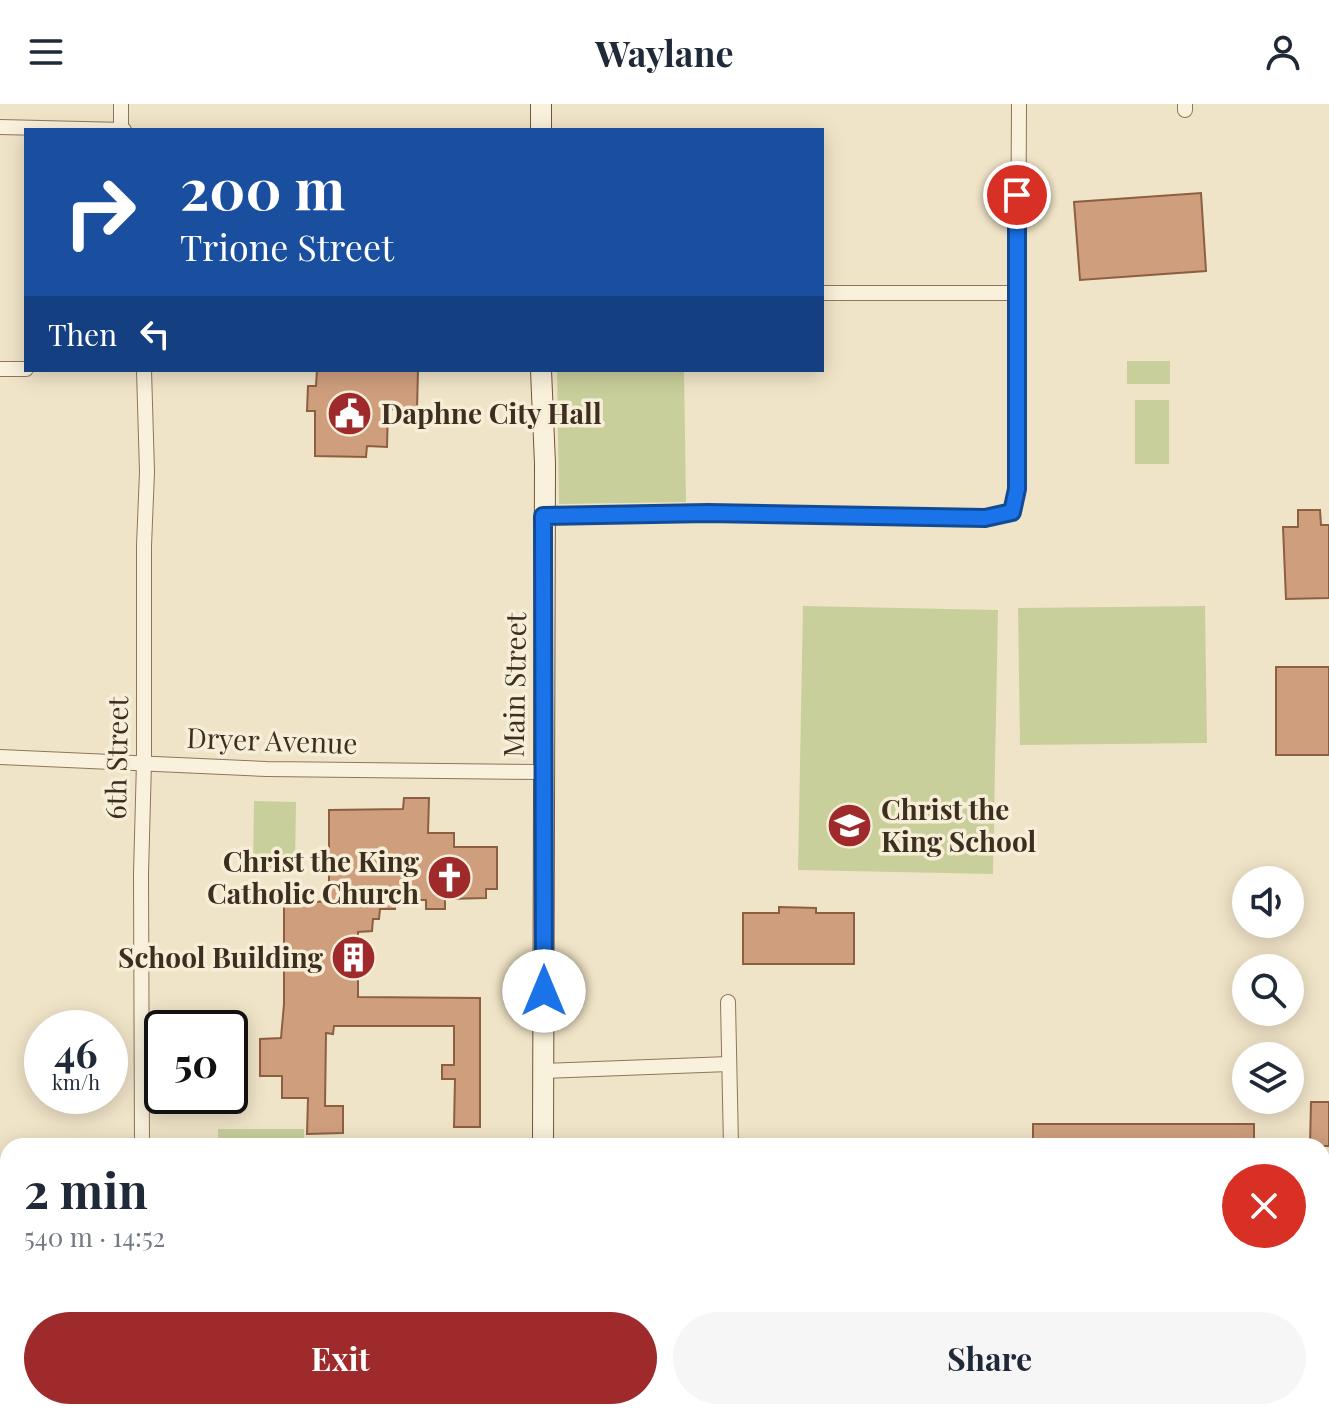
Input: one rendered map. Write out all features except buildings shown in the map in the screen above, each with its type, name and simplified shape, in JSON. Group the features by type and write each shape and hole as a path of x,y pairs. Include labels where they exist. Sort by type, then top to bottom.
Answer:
{"main road":[{"path":"541,104 541,128"},
{"name":"Main Street","path":"541,372 545,464 543,1138"}],"street":[{"path":"121,104 123,128"},
{"path":"543,516 722,513 985,518 1012,512 1017,489 1019,104"},
{"path":"0,127 41,128"},
{"path":"824,293 1016,293"},
{"path":"0,369 24,369"},
{"name":"6th Street","path":"142,1138 143,561 147,472 144,372"},
{"name":"Dryer Avenue","path":"0,757 267,769 542,772"},
{"path":"728,1002 731,1138"},
{"path":"543,1071 729,1064"}],"green space":[{"path":"1127,361 1170,361 1170,384 1127,384"},
{"path":"557,372 684,372 686,502 559,504"},
{"path":"1135,400 1169,400 1169,464 1135,464"},
{"path":"803,606 998,610 993,874 798,870"},
{"path":"1205,606 1207,743 1020,745 1018,608"},
{"path":"254,801 296,802 295,870 253,869"},
{"path":"218,1129 304,1129 304,1138 218,1138"}],"place":[{"name":"Daphne City Hall","path":"350,414"},
{"name":"Christ the King School","path":"850,826"},
{"name":"Christ the King Catholic Church","path":"450,878"},
{"name":"School Building","path":"354,958"}],"route":[{"path":"544,991 543,516 708,513 985,518 1012,512 1017,489 1017,195"}]}
